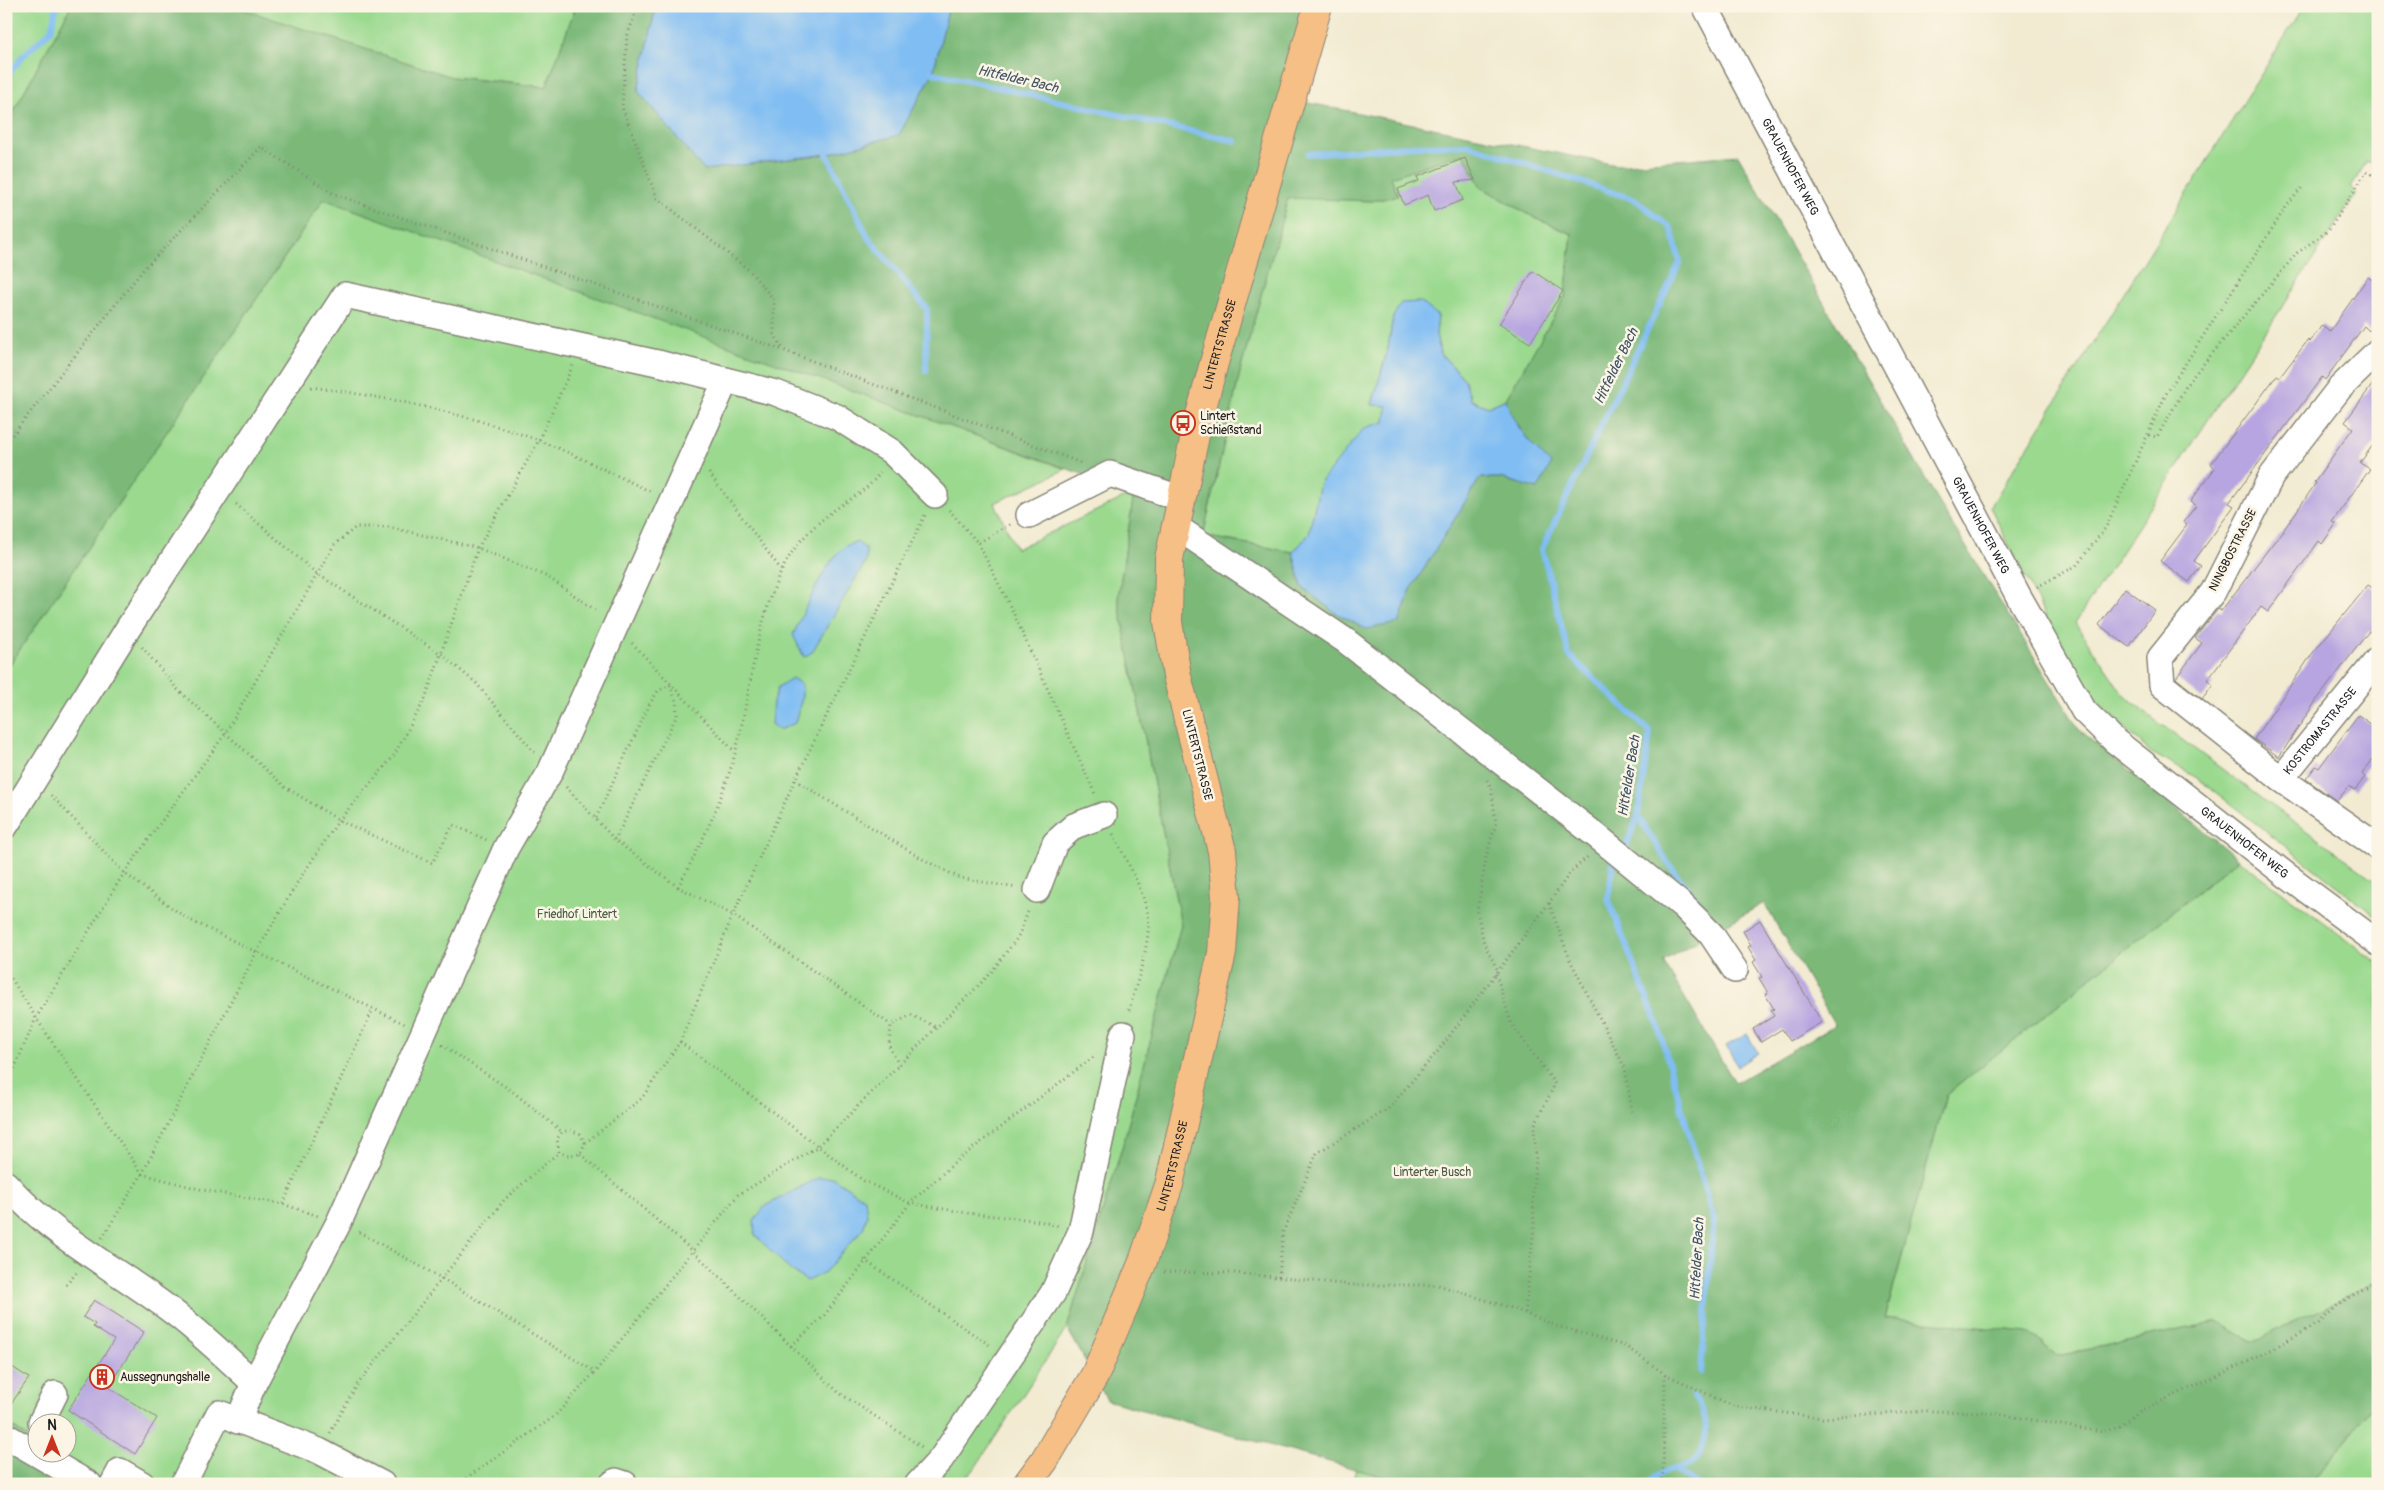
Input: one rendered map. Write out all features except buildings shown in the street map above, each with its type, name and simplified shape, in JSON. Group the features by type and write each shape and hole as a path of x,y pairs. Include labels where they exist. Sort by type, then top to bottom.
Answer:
{"main road":[{"name":"LINTERTSTRASSE","path":"1027,1484 1044,1461 1095,1376 1142,1264 1170,1184 1209,1019 1222,953 1226,897 1222,851 1177,676 1168,622 1169,559 1197,426 1318,6"}],"street":[{"name":"GRAUENHOFER WEG","path":"1705,6 2019,598 2084,711 2115,741 2286,875 2378,943"},
{"path":"6,825 128,630 345,295 581,346 776,393 837,417 892,452 935,495"},
{"name":"NINGBOSTRASSE","path":"2378,351 2339,389 2270,477 2213,592 2160,658 2162,685 2281,779 2378,847"},
{"path":"238,1421 254,1382 338,1222 506,848 550,772 726,380"},
{"path":"1029,515 1110,474 1182,499"},
{"path":"1175,526 1346,641 1598,837 1684,906 1712,934 1735,970"},
{"name":"KOSTROMASTRASSE","path":"2281,779 2378,659"},
{"path":"1038,890 1055,843 1074,826 1104,815"},
{"path":"918,1484 941,1459 1052,1293 1081,1231 1123,1034"},
{"path":"6,1184 21,1201 91,1256 176,1315 254,1382"},
{"path":"46,1412 55,1394"},
{"path":"183,1484 219,1413 319,1451 382,1484"},
{"path":"6,1436 28,1438"},
{"path":"62,1462 89,1484"},
{"path":"113,1484 120,1471 142,1484"}],"path":[{"path":"638,6 627,37 622,107 656,198 750,272 774,300 774,334 783,350"},
{"path":"6,443 142,272 261,147 334,194 783,350 1110,474"},
{"path":"2148,435 2157,437 2189,381 2297,253 2329,230 2367,171 2378,179"},
{"path":"2019,598 2076,566 2106,527 2166,394 2286,207 2304,185"},
{"path":"66,1285 91,1256 142,1174 257,951 297,883 339,820 393,757 425,699 478,548 538,440 581,346"},
{"path":"288,383 376,396 470,418 538,440 671,501"},
{"path":"694,452 782,571"},
{"path":"678,887 707,834 735,752 765,616 782,571 794,548 828,515 875,482 892,452"},
{"path":"580,1154 585,1143 642,1098 680,1042 733,915 795,780 935,495 978,543 1012,610 1104,815 1140,889 1148,917 1147,939 1123,1034 959,1159 910,1203 864,1260 824,1316 791,1346"},
{"path":"978,543 1029,515"},
{"path":"6,1087 36,1018 124,873 225,734 334,544 356,527 388,527 478,548 548,577 616,624 670,685 735,752"},
{"path":"128,630 176,689 225,734 285,787 339,820 432,863 453,825 506,848"},
{"path":"596,818 650,703 658,691 670,685"},
{"path":"615,840 676,715 676,701 670,685"},
{"path":"1486,750 1477,760 1491,787 1496,823 1486,857 1477,912 1484,943 1497,972 1511,1023 1555,1084 1534,1126 1536,1159 1532,1191 1534,1227 1525,1314"},
{"path":"35,778 124,873 186,918 424,1033 512,1091 562,1132"},
{"path":"458,1484 555,1416 595,1372 738,1195 817,1147 989,975 1018,936 1038,890 1005,887 960,878 924,860 795,780"},
{"path":"1279,1277 1283,1232 1317,1153 1388,1110 1438,1051 1570,873 1587,857 1598,837"},
{"path":"1549,903 1570,960 1624,1068 1632,1112"},
{"path":"6,970 36,1018 142,1174 203,1190 284,1204 338,1222 381,1243 443,1279 595,1372"},
{"path":"284,1204 373,1009"},
{"path":"899,1065 889,1046 891,1025 911,1015 936,1027"},
{"path":"680,1042 864,1181 910,1203 967,1213 1034,1220 1081,1231"},
{"path":"559,1152 557,1139 562,1132 570,1130 580,1134 585,1143"},
{"path":"559,1152 566,1155 580,1154 693,1251 838,1392 941,1459"},
{"path":"319,1451 358,1384 505,1199 559,1152"},
{"path":"864,1260 1008,1357"},
{"path":"1142,1264 1169,1273 1234,1273 1353,1285 1438,1285 1556,1326 1624,1346 1665,1374 1733,1406 1822,1418 1928,1411 1986,1412 2102,1432 2118,1427 2140,1411 2256,1358 2319,1323 2340,1304 2378,1280"},
{"path":"1660,1484 1663,1473 1665,1374"}],"green space":[{"path":"6,6 71,6 6,125"},
{"name":"Linterter Busch","path":"71,6 236,7 452,77 546,87 576,6 656,6 638,91 705,170 827,154 899,135 933,73 949,6 1329,6 1299,101 1616,165 1738,155 1947,516 2080,731 2238,859 1946,1095 1885,1318 2028,1332 2057,1356 2217,1322 2253,1342 2378,1281 2378,1400 2311,1484 1409,1484 1107,1400 1067,1328 1124,1141 1181,925 1118,598 1134,493 324,199 6,670 6,125","holes":["1463,153 1481,187 1535,218 1572,234 1565,297 1506,399 1508,408 1531,446 1538,489 1500,478 1480,478 1410,591 1399,623 1302,587 1293,552 1203,536 1241,368 1288,198 1372,201 1398,196 1391,177","1764,903 1835,1025 1735,1083 1663,961"]},
{"path":"228,6 576,6 547,87 452,77"},
{"path":"2304,6 2378,6 2378,163 2376,166 2367,161 2351,187 2356,194 2075,623 2121,691 2144,712 2378,883 2378,918 2197,778 2150,752 2100,705 2069,663 1990,507"},
{"path":"1463,153 1481,187 1535,218 1572,234 1565,297 1506,399 1488,407 1471,400 1465,380 1440,353 1436,334 1438,316 1393,317 1388,348 1372,404 1388,406 1385,422 1320,483 1309,534 1293,552 1203,536 1241,368 1288,197 1372,201 1398,196 1391,177"},
{"name":"Friedhof Lintert","path":"324,199 608,300 1066,469 995,503 1016,549 1134,493 1118,598 1181,925 1124,1141 1067,1328 973,1471 954,1484 108,1484 93,1478 67,1462 78,1462 78,1412 28,1412 28,1437 6,1423 6,670"},
{"path":"2238,859 2378,963 2378,1281 2253,1342 2217,1322 2057,1356 2028,1332 1885,1319 1946,1095"},
{"path":"2378,1400 2378,1484 2311,1484"},
{"path":"6,1423 28,1437 28,1462 62,1462 90,1484 6,1484"},
{"path":"1356,1469 1409,1484 1351,1484"}],"water":[{"path":"656,6 949,6 933,73 899,135 827,154 704,170 638,91"},
{"path":"1421,302 1438,316 1436,334 1440,353 1465,380 1471,400 1488,407 1506,399 1518,426 1551,464 1538,489 1500,478 1480,478 1410,591 1399,623 1366,629 1334,612 1302,587 1293,552 1309,534 1320,483 1364,428 1385,422 1387,406 1372,405 1388,348 1393,317 1401,303"},
{"path":"857,542 866,549 866,561 812,652 804,657 793,635 816,587 831,562 838,552 846,546"},
{"path":"792,678 802,685 802,698 795,723 779,730 771,724 773,702 778,687"},
{"path":"1747,1034 1758,1053 1738,1066 1726,1046"},
{"path":"832,1177 865,1199 867,1215 863,1229 825,1272 807,1281 791,1271 755,1235 754,1221 765,1206 818,1178"}],"waterway":[{"path":"6,78 22,57 51,30 57,6"},
{"name":"Hitfelder Bach","path":"927,70 933,73 1235,141"},
{"name":"Hitfelder Bach","path":"1308,154 1413,146 1469,145 1636,200 1671,228 1680,262 1542,549 1569,655 1650,732 1638,816 1625,849"},
{"path":"826,146 827,154 868,237 927,309 926,371"},
{"path":"1638,816 1668,863 1707,914"},
{"name":"Hitfelder Bach","path":"1613,864 1608,899 1658,1026 1714,1220 1701,1372"},
{"name":"Hitfelder Bach","path":"1648,1484 1654,1477 1662,1473 1687,1465 1695,1460 1701,1451 1706,1432 1705,1421 1700,1406 1694,1397"},
{"path":"1675,1470 1696,1484"}],"place":[{"name":"Lintert Schießstand","path":"1183,423"},
{"name":"Aussegnungshalle","path":"102,1377"}]}
